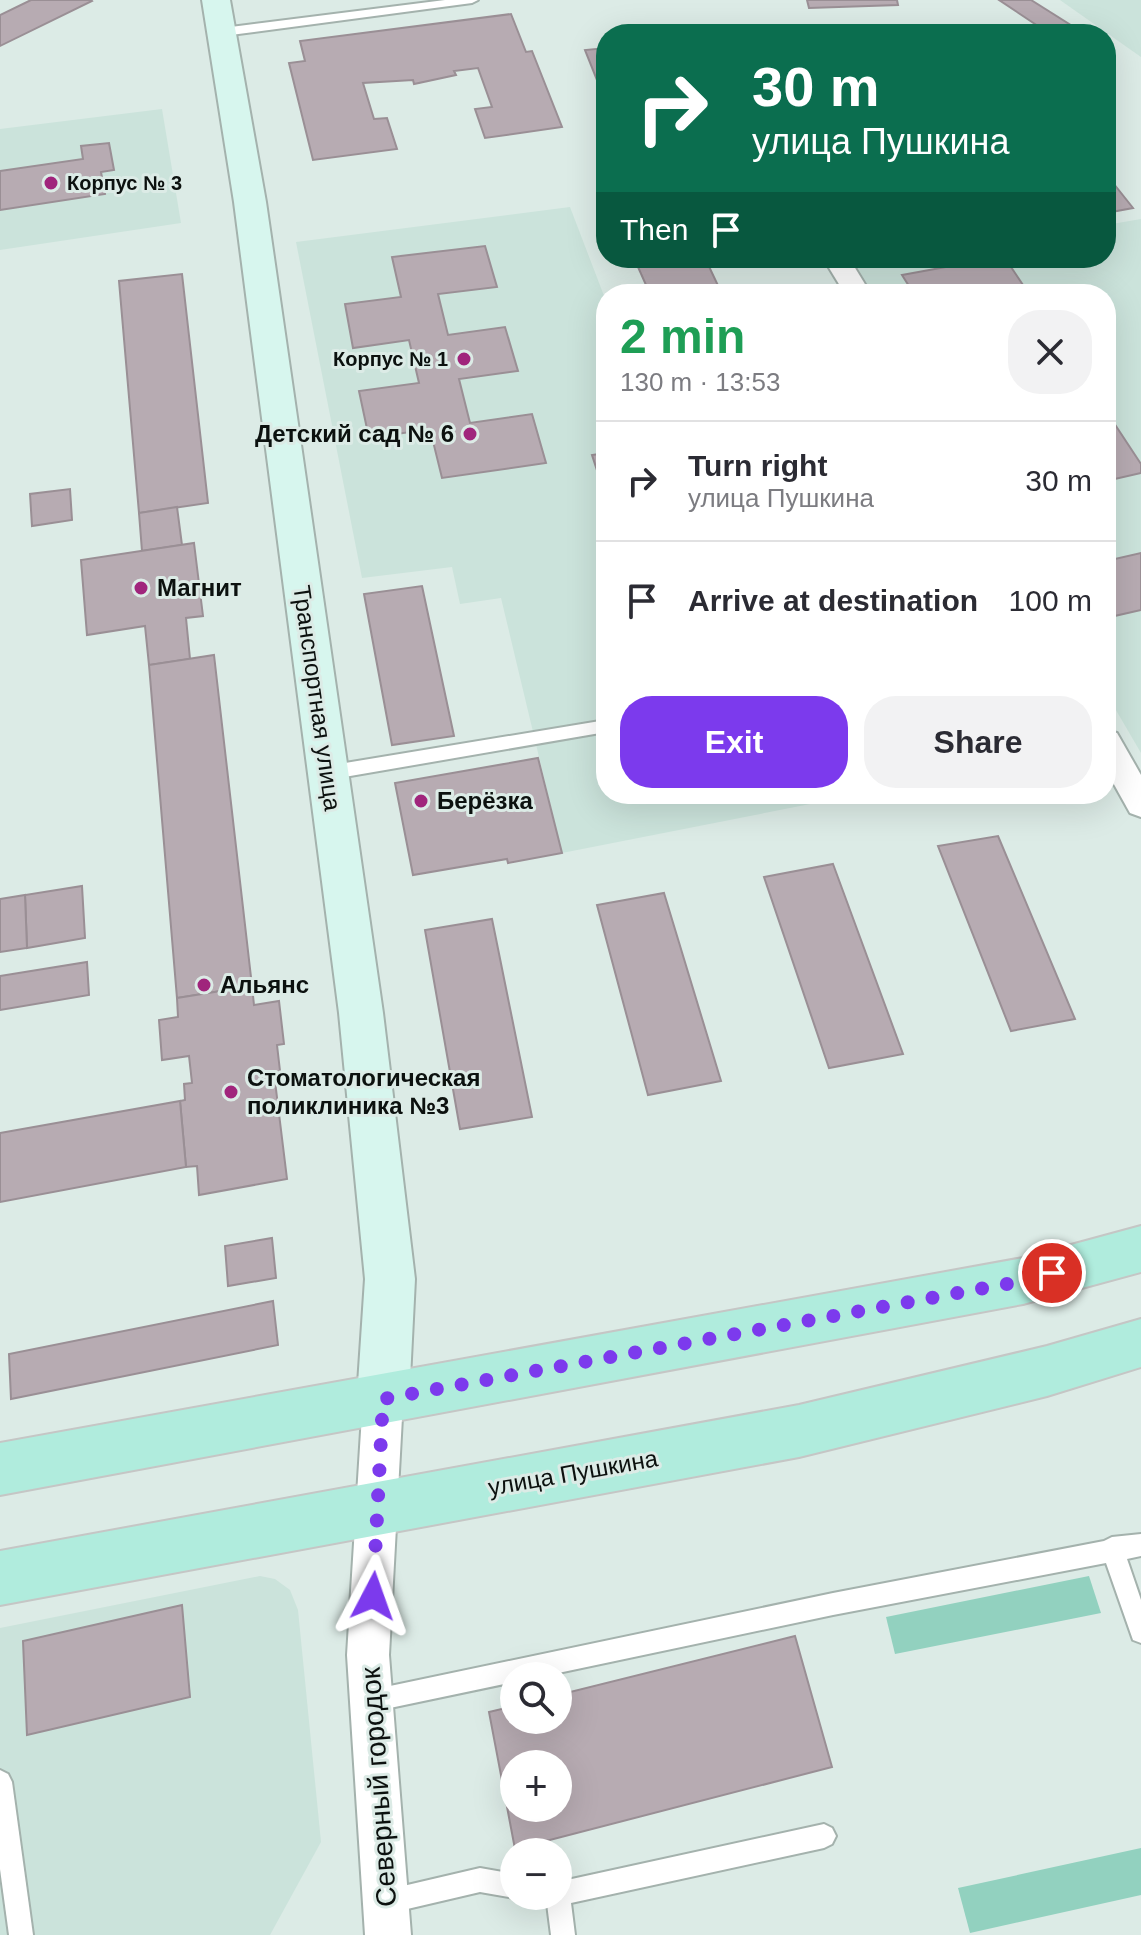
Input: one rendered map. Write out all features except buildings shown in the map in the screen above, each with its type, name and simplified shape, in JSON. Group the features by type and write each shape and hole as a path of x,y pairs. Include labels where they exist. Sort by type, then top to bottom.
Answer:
{"main road":[{"path":"0,1469 1023,1281 1141,1249"},
{"name":"улица Пушкина","path":"0,1578 799,1431 1047,1371 1141,1343"}],"street":[{"name":"Транспортная улица","path":"220,16 250,202 361,1013 390,1279 383,1399"},
{"path":"1116,760 1141,804"},
{"name":"Северный городок","path":"383,1399 368,1655 387,1919"}],"lane":[{"path":"220,16 472,0"},
{"path":"327,773 596,728"},
{"path":"371,1701 1112,1548 1141,1545"},
{"path":"1112,1548 1141,1632"},
{"path":"0,1782 21,1935"},
{"path":"572,1892 824,1836"},
{"path":"387,1919 480,1880 500,1884"},
{"path":"560,1910 563,1935"}],"shaded area":[{"path":"1060,0 1141,0 1141,57 1116,39 1116,24 1094,24"},
{"path":"162,109 181,223 0,250 0,129"},
{"name":"Детский сад № 6","path":"570,207 599,284 596,284 596,804 810,804 562,853 501,598 460,604 452,567 362,578 296,242"},
{"path":"1141,219 1141,753 1116,710 1116,284 867,284 857,268 1116,268 1116,223"},
{"path":"260,1576 275,1579 290,1590 298,1610 321,1842 270,1935 0,1935 0,1628"}],"green space":[{"path":"1089,1576 1101,1613 895,1654 886,1617"},
{"path":"1141,1848 1141,1895 970,1933 958,1888"}],"place":[{"name":"Корпус № 3","path":"51,183"},
{"name":"Корпус № 1","path":"464,359"},
{"name":"Детский сад № 6","path":"470,434"},
{"name":"Магнит","path":"141,588"},
{"name":"Берёзка","path":"421,801"},
{"name":"Альянс","path":"204,985"},
{"name":"Стоматологическая поликлиника №3","path":"231,1092"}],"route":[{"path":"373,1596 383,1399 1023,1281 1052,1273"}]}
